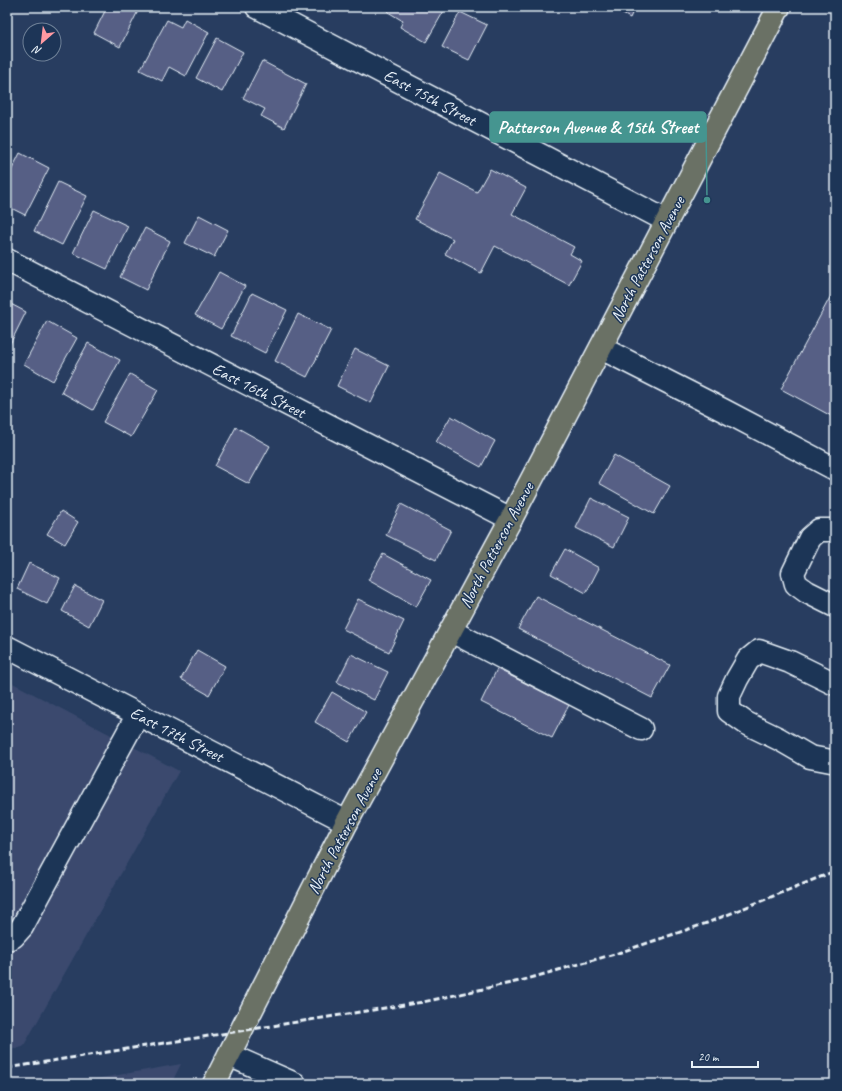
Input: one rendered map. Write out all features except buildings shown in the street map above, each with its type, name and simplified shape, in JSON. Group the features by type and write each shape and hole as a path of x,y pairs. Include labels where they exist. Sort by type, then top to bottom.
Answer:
{"main road":[{"name":"North Patterson Avenue","path":"214,1084 347,822 511,519 779,7"}],"street":[{"name":"East 15th Street","path":"257,7 667,221"},
{"name":"East 16th Street","path":"7,260 511,519"},
{"path":"601,348 835,469"},
{"path":"835,531 819,530 810,538 793,573 796,584 807,592 835,606"},
{"path":"451,631 640,729"},
{"name":"East 17th Street","path":"7,647 347,822"},
{"path":"835,684 790,662 759,651 748,660 729,696 729,711 746,723 779,739 810,757 831,761 835,760"},
{"path":"7,939 13,937 22,926 138,714"},
{"path":"229,1055 295,1084"}],"shaded area":[{"path":"7,680 179,771 23,1047 7,1049"},
{"path":"181,1064 171,1084 67,1084"}],"railway":[{"path":"7,1068 423,1002 520,981 618,953 707,923 835,871"}],"place":[{"name":"Patterson Avenue & 15th Street","path":"707,200"}]}
